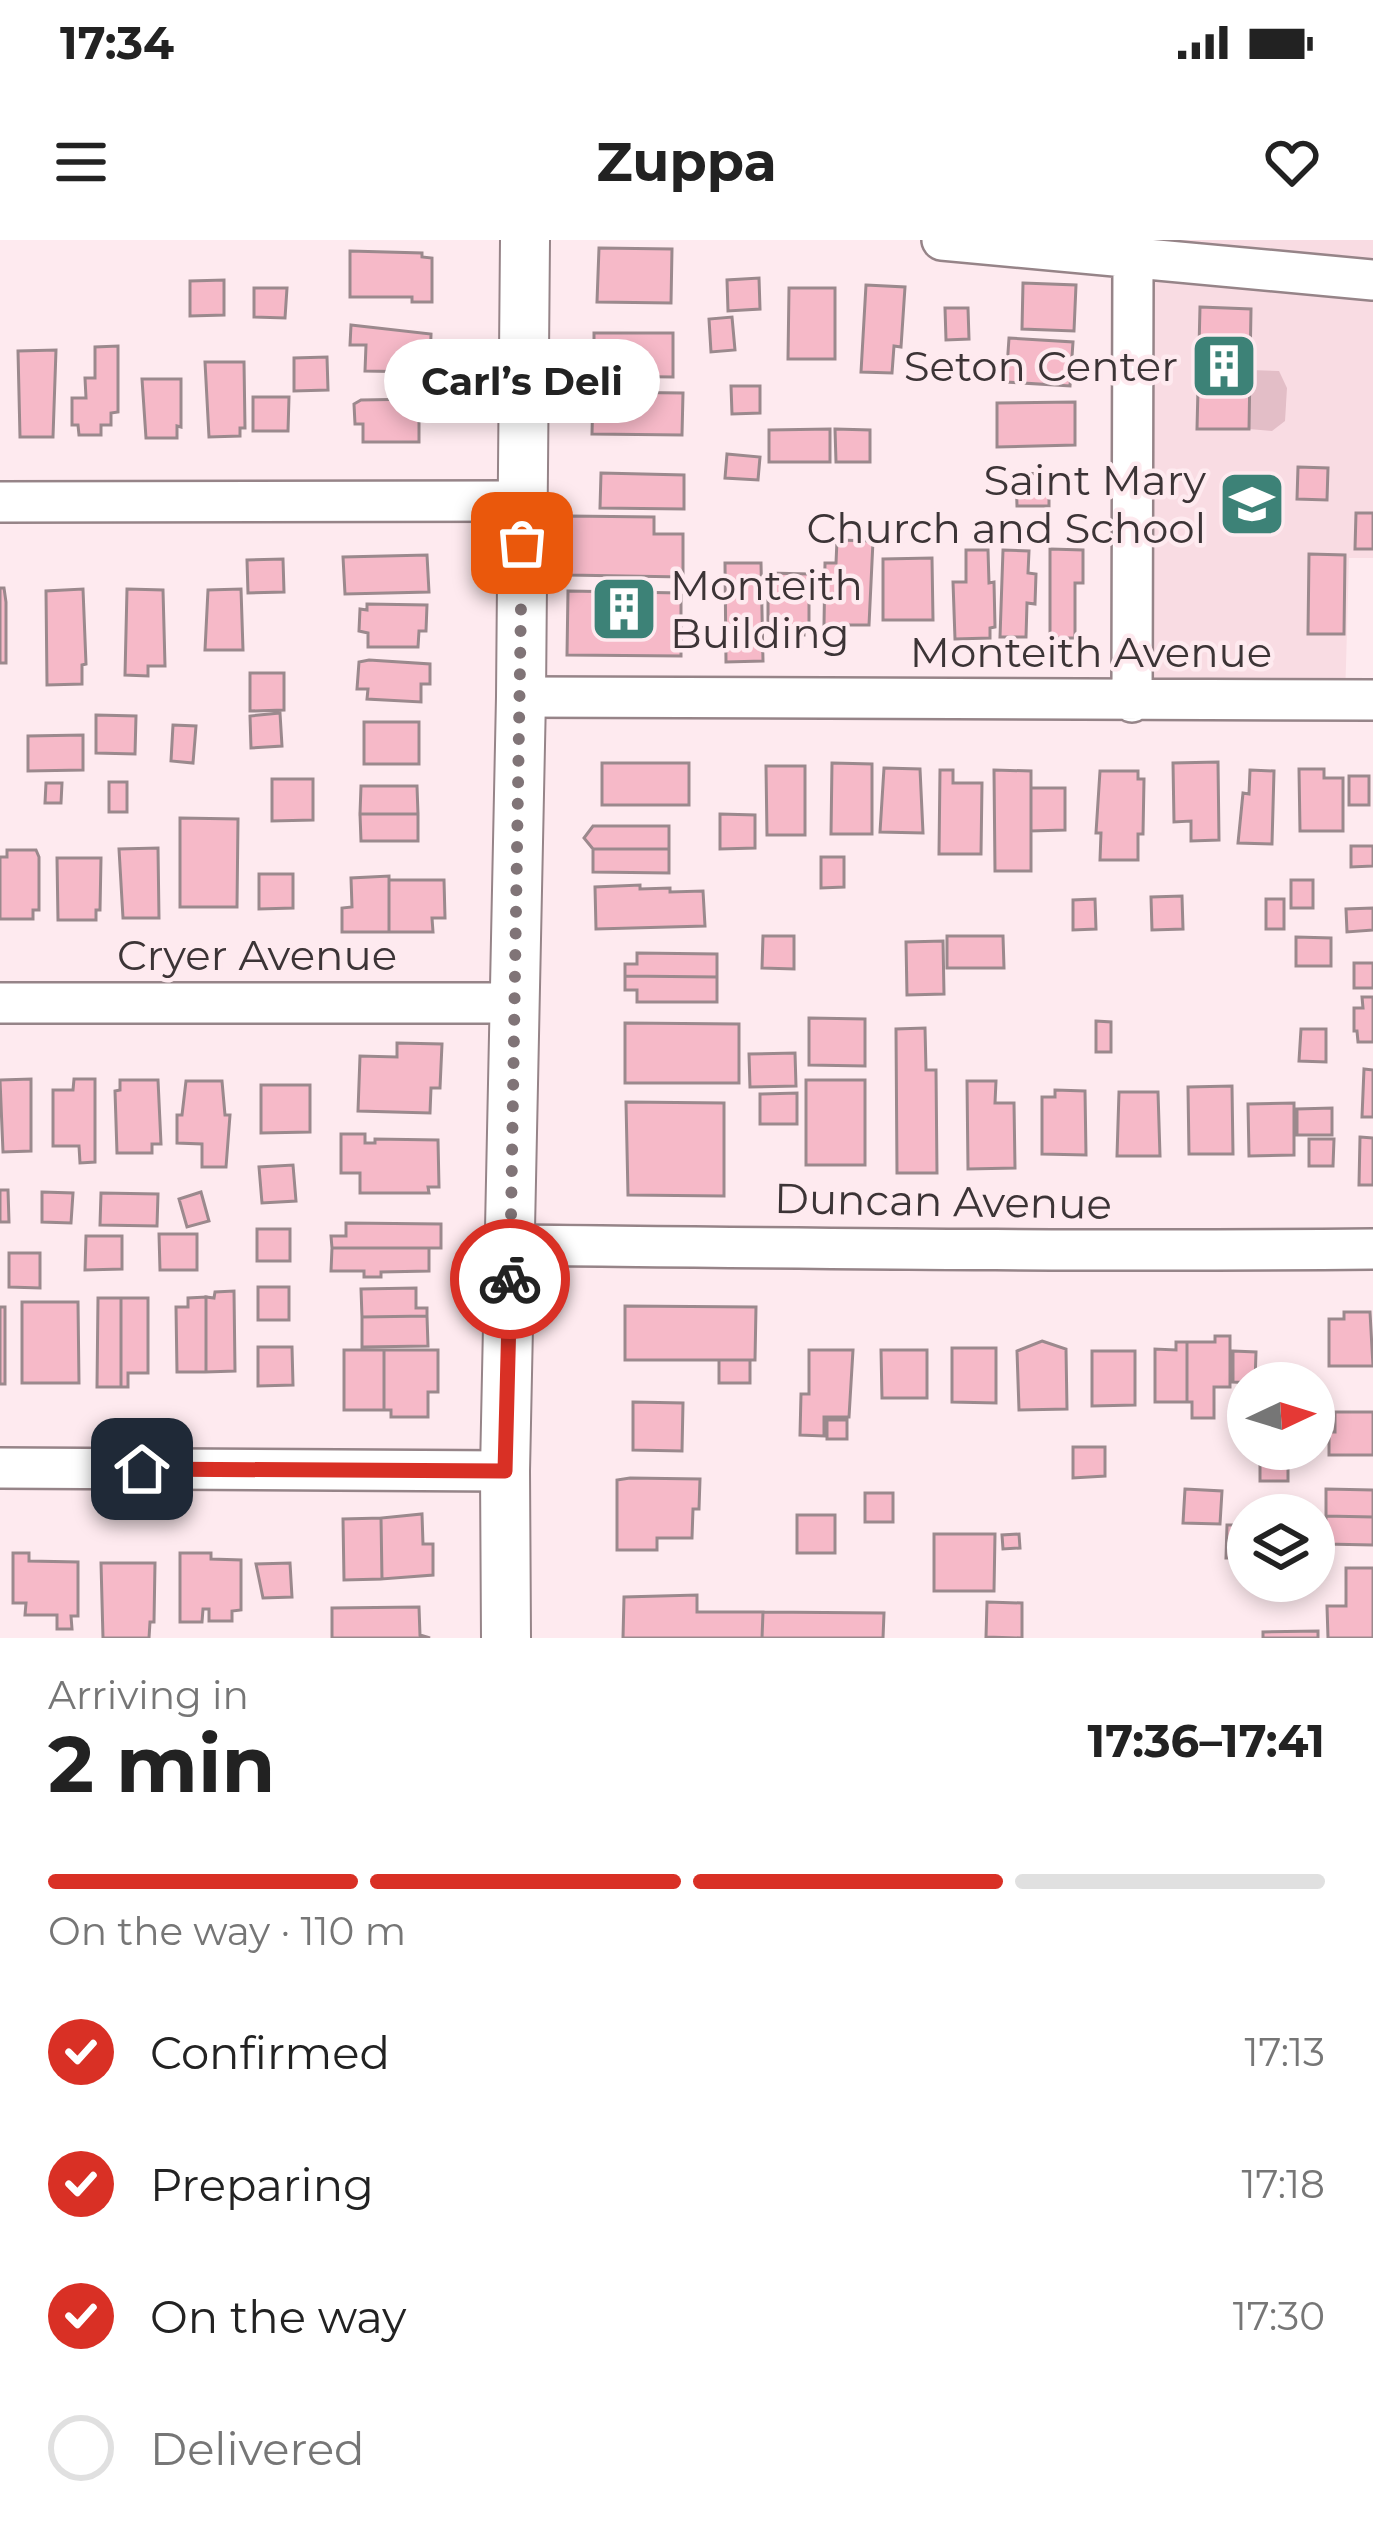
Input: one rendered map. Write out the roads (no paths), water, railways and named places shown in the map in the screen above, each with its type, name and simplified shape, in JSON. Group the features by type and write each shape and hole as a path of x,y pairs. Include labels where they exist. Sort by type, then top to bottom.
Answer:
{"street":[{"path":"506,1638 525,240"},
{"path":"942,240 1046,245 1133,258 1373,280"},
{"path":"1132,702 1133,258"},
{"path":"0,502 523,501"},
{"name":"Monteith Avenue","path":"520,697 1373,700"},
{"name":"Cryer Avenue","path":"0,1003 514,1003"},
{"name":"Duncan Avenue","path":"511,1245 855,1246 1014,1252 1373,1249"},
{"path":"0,1468 505,1471"}],"place":[{"name":"Seton Center","path":"1224,366"},
{"name":"Saint Mary Church and School","path":"1252,504"},
{"name":"Carl’s Deli","path":"522,543"},
{"name":"Monteith Building","path":"624,609"}]}
